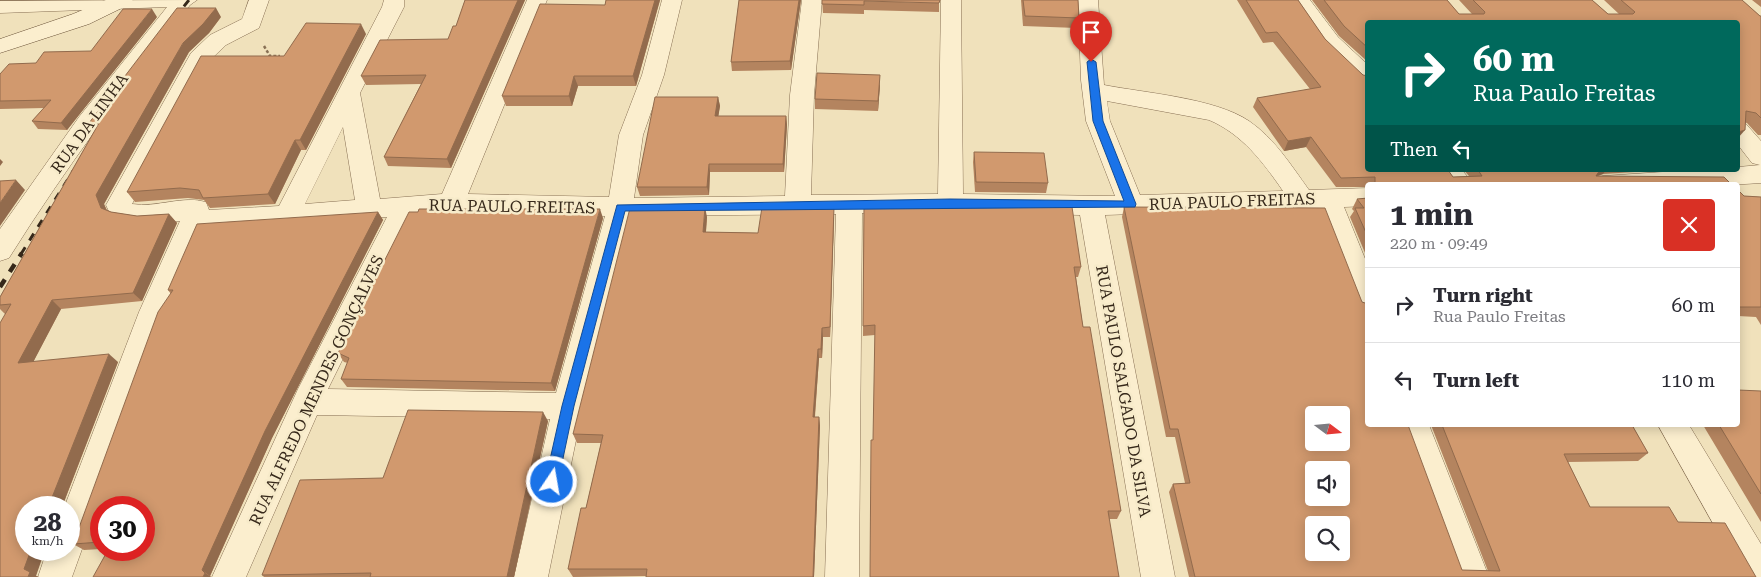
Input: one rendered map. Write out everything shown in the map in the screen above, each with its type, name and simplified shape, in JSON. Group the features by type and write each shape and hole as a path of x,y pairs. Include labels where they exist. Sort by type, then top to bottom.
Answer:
{"street":[{"path":"0,7 185,0"},
{"name":"RUA DA LINHA","path":"0,251 21,216 119,80 185,0"},
{"path":"80,508 153,312 197,209 136,214 125,212 120,209 119,205 199,58 218,40 251,23 259,0"},
{"path":"287,214 349,94 358,70 393,7 394,0"},
{"path":"451,203 476,149 537,0"},
{"path":"531,577 568,406 620,207 630,135 653,75 672,0"},
{"path":"797,206 801,158 802,95 812,0"},
{"path":"950,203 954,149 951,92 951,0"},
{"path":"1088,0 1094,91 1098,121 1131,204"},
{"path":"1299,0 1330,42 1365,75"},
{"path":"0,46 81,19 120,2"},
{"path":"1094,91 1214,112 1229,117 1241,124 1315,198 1365,296"},
{"path":"349,94 369,208"},
{"path":"1740,132 1761,157"},
{"path":"1450,172 1458,182"},
{"path":"1610,182 1625,176 1761,174"},
{"name":"RUA PAULO FREITAS","path":"192,221 451,203 620,207 849,206 950,203 1091,206 1365,197"},
{"name":"RUA ALFREDO MENDES GONÇALVES","path":"229,577 308,402 406,205"},
{"path":"842,577 849,206"},
{"name":"RUA PAULO SALGADO DA SILVA","path":"1091,206 1158,577"},
{"path":"308,402 568,406"},
{"path":"1415,427 1472,577"},
{"path":"1674,427 1761,576"},
{"path":"55,577 60,561"}],"path":[{"path":"270,56 285,56"}],"building":[{"path":"465,0 518,0 447,159 384,157 426,75 361,76 380,40 448,39 453,26 456,26"},
{"path":"606,0 655,0 633,76 574,76 569,96 502,96 540,4 605,5"},
{"path":"739,0 799,0 790,61 731,62"},
{"path":"822,0 940,0 939,3 864,1 864,5 822,4"},
{"path":"1023,0 1078,0 1079,18 1025,16"},
{"path":"1246,0 1298,0 1325,39 1365,75 1365,172 1449,172 1453,177 1482,176 1479,172 1599,172 1596,176 1724,177 1729,182 1375,182 1375,177 1341,178 1311,137 1288,141 1257,98 1321,87 1277,32 1266,33"},
{"path":"1324,0 1447,0 1459,14 1484,14 1485,12 1473,0 1592,0 1608,14 1633,14 1635,12 1621,0 1742,0 1761,16 1761,118 1756,113 1746,111 1745,130 1740,131 1740,20 1365,20 1365,45 1344,26"},
{"path":"177,8 216,8 203,24 183,43 96,195 101,208 111,212 137,216 169,214 133,293 52,300 18,363 109,354 53,496 15,496 15,561 27,561 24,569 30,572 28,577 0,577 0,323 11,304 0,305 0,297 99,123 89,123"},
{"path":"123,9 152,9 61,123 32,121 51,100 0,101 0,74 9,64 36,63 44,52 91,51"},
{"path":"306,23 361,24 300,140 295,140 268,194 203,198 199,190 180,188 127,192 201,56 284,56"},
{"path":"817,73 880,75 878,101 815,99"},
{"path":"655,97 718,97 715,116 786,116 783,164 709,164 707,187 637,187"},
{"path":"974,152 1044,153 1048,183 976,182"},
{"path":"16,180 0,203 0,181"},
{"path":"1740,192 1744,196 1761,197 1761,307 1740,307"},
{"path":"1365,198 1365,230 1355,208 1364,208 1357,199"},
{"path":"951,204 1072,207 1081,267 1074,267 1083,327 1090,327 1121,511 1108,511 1119,577 870,577 871,440 873,440 875,325 863,326 864,207 875,207 875,205"},
{"path":"705,207 703,232 758,233 762,207 834,207 830,327 822,328 821,349 818,349 813,417 819,417 813,577 646,577 647,569 568,569 581,508 586,508 603,435 573,434 630,208"},
{"path":"1124,207 1325,208 1362,302 1365,303 1365,427 1409,427 1462,570 1500,571 1443,427 1633,427 1648,453 1564,454 1590,507 1669,507 1678,522 1725,523 1756,577 1195,577 1173,484 1190,483 1178,429 1170,429"},
{"path":"419,209 600,209 551,383 341,379 349,358 338,353 409,212 418,212"},
{"path":"378,212 265,431 202,570 205,573 203,577 93,577 102,561 155,561 155,496 91,496 158,312 173,290 168,290 197,224"},
{"path":"1740,390 1761,391 1761,494 1720,427 1740,427"},
{"path":"408,410 543,412 507,577 370,577 371,573 262,575 300,480 383,478"},
{"path":"90,498 90,543 80,544 80,525"}],"railway":[{"path":"174,19 189,0"},
{"path":"21,254 73,171"},
{"path":"0,287 22,253"}],"route":[{"path":"552,482 568,406 620,207 849,206 950,203 1091,206 1131,204 1098,121 1091,62"}]}
